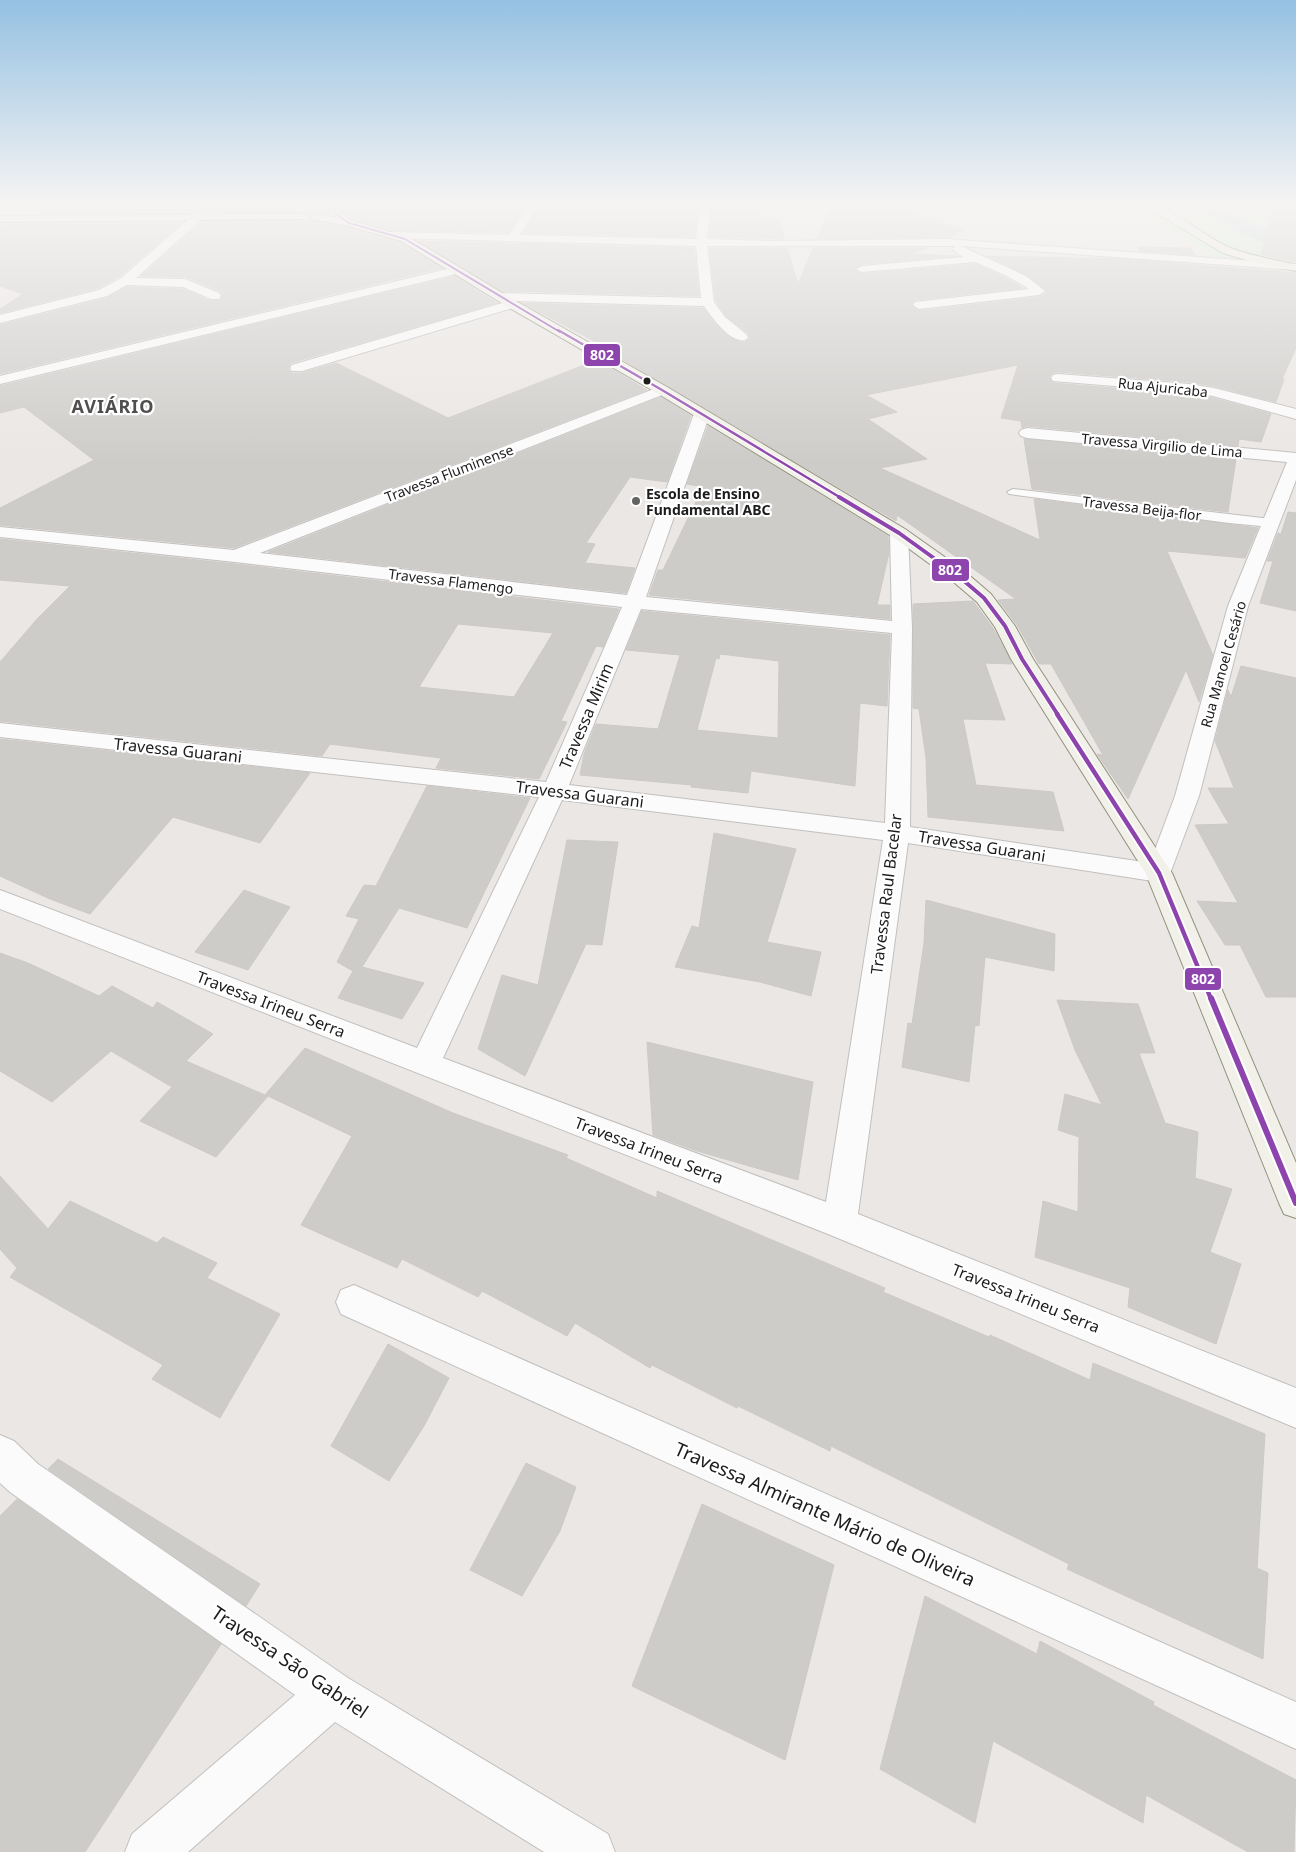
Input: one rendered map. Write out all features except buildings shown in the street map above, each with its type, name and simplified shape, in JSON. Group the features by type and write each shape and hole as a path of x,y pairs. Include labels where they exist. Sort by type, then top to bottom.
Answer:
{"street":[{"path":"0,319 84,299 107,290"},
{"path":"202,290 214,296"},
{"path":"0,380 375,290"},
{"path":"488,290 662,390 899,533 956,574 984,598 1005,626 1022,659 1159,873 1296,1203"},
{"path":"707,290 708,302 720,320 741,337"},
{"path":"919,305 1038,290"},
{"path":"297,368 506,301 708,302"},
{"name":"Rua Ajuricaba","path":"1058,378 1188,388 1214,392 1296,414"},
{"name":"Travessa Fluminense","path":"235,556 662,390"},
{"name":"Travessa Mirim","path":"426,1064 554,790 634,602 702,414"},
{"name":"Travessa Virgilio de Lima","path":"1027,433 1296,458"},
{"name":"Rua Manoel Cesário","path":"1159,873 1187,796 1238,606 1296,458"},
{"name":"Travessa Flamengo","path":"0,532 235,556 634,602 902,628"},
{"name":"Travessa Raul Bacelar","path":"840,1223 897,833 902,628 899,533"},
{"name":"Travessa Guarani","path":"0,730 554,790 897,833 1159,873"},
{"name":"Travessa Irineu Serra","path":"0,898 840,1223 1296,1408"},
{"name":"Travessa Almirante Mário de Oliveira","path":"354,1302 1296,1726"},
{"name":"Travessa São Gabriel","path":"0,1455 24,1478 332,1694 590,1852"},
{"path":"150,1852 332,1694"}],"lane":[{"name":"Travessa Beija-flor","path":"1014,492 1271,523"}],"transit line":[{"name":"802","path":"490,290 662,390 899,533 956,574 984,598 1005,626 1022,659 1159,873 1296,1203"}],"place":[{"name":"Escola de Ensino Fundamental ABC","path":"636,501"}],"district":[{"name":"AVIÁRIO","path":"113,406"}]}
